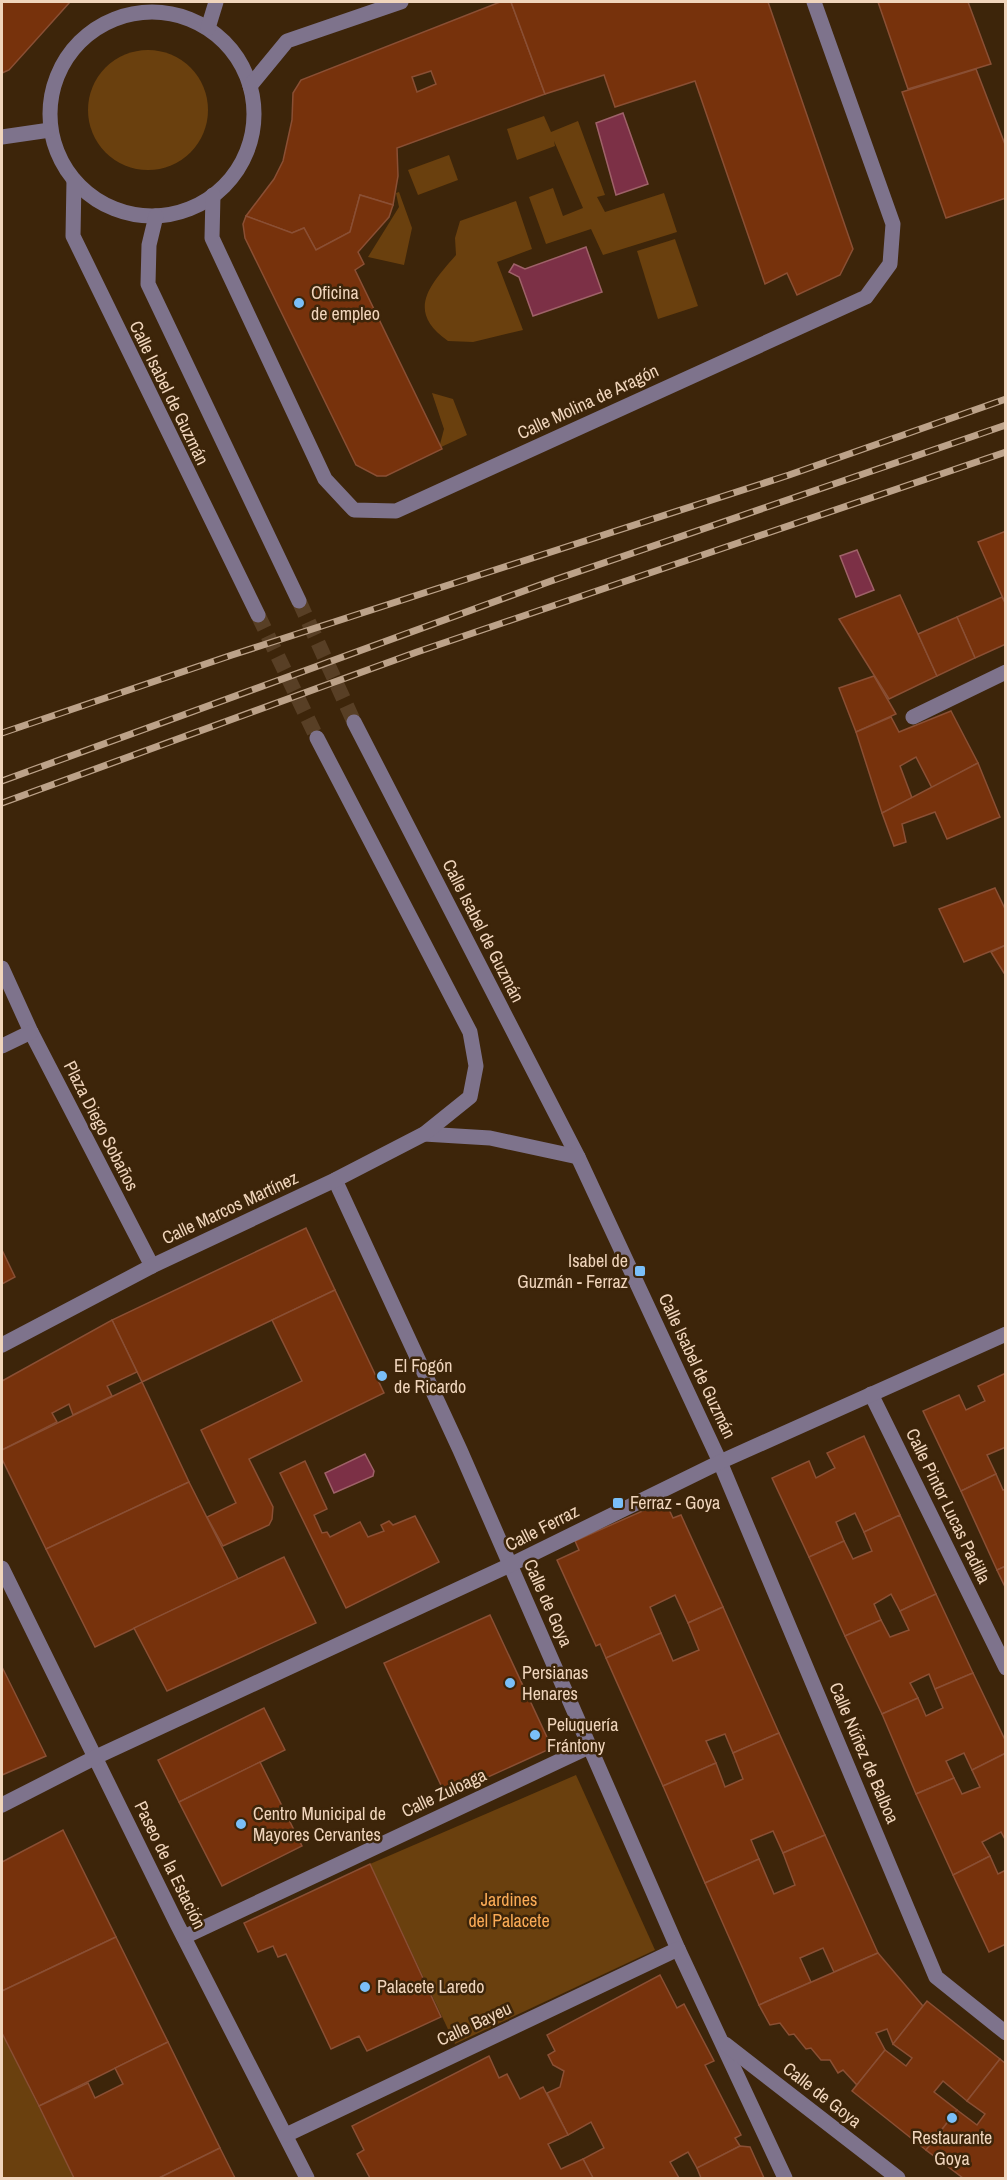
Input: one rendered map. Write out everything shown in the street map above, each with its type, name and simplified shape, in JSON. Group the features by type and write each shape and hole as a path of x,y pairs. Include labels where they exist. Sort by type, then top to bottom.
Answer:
{"street":[{"path":"208,28 216,2"},
{"path":"250,86 287,41 401,2"},
{"name":"Calle Molina de Aragón","path":"213,195 212,238 325,479 354,510 396,511 866,297 890,264 892,224 814,2"},
{"path":"150,7 179,15 208,28 226,44 241,63 250,86 254,110 252,134 240,165 231,178 213,195 176,213 156,216 126,212 97,200 74,180 59,157 50,130 51,96 63,64 84,37 114,19 150,7"},
{"path":"2,137 50,130"},
{"name":"Calle Isabel de Guzmán","path":"74,180 73,237 258,615"},
{"name":"Calle Isabel de Guzmán","path":"156,216 149,245 148,284 299,601"},
{"path":"914,717 1005,672"},
{"name":"Calle Isabel de Guzmán","path":"354,722 578,1157 720,1461"},
{"name":"Calle Marcos Martínez","path":"2,1345 152,1266 335,1180 424,1134 470,1097 476,1066 470,1032 317,738"},
{"name":"Plaza Diego Sobaños","path":"2,968 31,1032 152,1266"},
{"path":"2,1046 31,1032"},
{"path":"424,1134 490,1138 578,1157"},
{"name":"Calle de Goya","path":"335,1180 460,1450 678,1949 785,2178"},
{"name":"Calle Ferraz","path":"2,1804 510,1565 720,1461 1005,1334"},
{"name":"Calle Pintor Lucas Padilla","path":"871,1394 1005,1668"},
{"name":"Calle Núñez de Balboa","path":"720,1461 936,1977 1005,2033"},
{"name":"Paseo de la Estación","path":"2,1568 184,1937 307,2178"},
{"name":"Calle Zuloaga","path":"184,1937 591,1746"},
{"name":"Calle Bayeu","path":"286,2135 678,1949"},
{"name":"Calle de Goya","path":"722,2042 898,2178"}],"green space":[{"path":"148,50 171,55 190,68 203,87 208,110 203,133 190,152 171,165 148,170 125,165 106,152 93,133 88,110 93,87 106,68 125,55"},
{"path":"544,116 551,132 578,121 605,195 597,197 605,212 664,193 677,232 603,255 591,229 546,244 529,197 553,188 563,216 583,208 554,141 555,146 517,160 507,129"},
{"path":"449,155 458,180 418,195 408,170"},
{"path":"399,192 412,228 404,265 368,257 399,207 396,193"},
{"path":"516,201 532,249 497,262 523,330 473,342 448,341 435,330 427,319 426,298 431,287 456,255 455,238 460,221"},
{"path":"675,239 698,306 658,319 637,251"},
{"path":"432,393 453,399 467,435 439,448 444,429"},
{"name":"Jardines del Palacete","path":"576,1775 655,1950 455,2044 370,1864"},
{"path":"2,2033 74,2178 2,2178"}],"shaded area":[{"path":"623,113 648,184 616,195 596,123"},
{"path":"586,247 602,292 533,316 519,277 509,272 514,264 525,269"},
{"path":"857,550 874,590 856,597 840,556"},
{"path":"365,1454 374,1471 373,1476 334,1493 325,1473"}],"building":[{"path":"2,2 70,2 9,70 2,73"},
{"path":"500,2 511,2 545,94 397,148 398,176 393,205 360,195 350,232 316,250 304,228 292,233 246,216 274,179 283,161 292,120 293,93 301,80","holes":["431,71 436,84 417,92 412,77"]},
{"path":"511,2 768,2 853,249 840,275 797,295 787,273 765,284 695,81 615,107 604,75 545,94"},
{"path":"878,2 968,2 991,64 908,89"},
{"path":"976,69 1006,147 1006,198 946,218 902,92"},
{"path":"360,195 393,205 389,217 358,252 364,264 355,270 442,449 386,476 377,476 356,465 245,238 243,224 246,216 292,233 304,228 316,250 350,232"},
{"path":"1006,531 1006,605 978,542"},
{"path":"900,595 937,676 889,699 839,619"},
{"path":"1002,597 1006,605 1006,644 975,658 957,617"},
{"path":"957,617 975,658 937,676 918,634"},
{"path":"874,676 896,714 856,732 839,688"},
{"path":"951,711 978,763 932,788 916,757 900,766 912,798 882,813 856,732 891,717 899,732"},
{"path":"978,763 1000,817 947,839 935,812 902,824 906,842 894,846 882,813"},
{"path":"995,888 1006,911 1006,945 964,962 939,909"},
{"path":"1006,945 1006,972 1004,973 991,952"},
{"path":"306,1228 335,1290 142,1382 112,1320"},
{"path":"2,1250 15,1277 2,1284"},
{"path":"335,1290 384,1393 249,1459 273,1507 272,1519 269,1525 223,1546 207,1517 236,1503 201,1430 302,1381 272,1320"},
{"path":"112,1320 137,1372 107,1386 112,1396 73,1415 69,1404 52,1413 57,1422 2,1450 2,1381"},
{"path":"1006,1373 1006,1447 987,1455 996,1474 961,1491 923,1411 959,1395 966,1410 985,1401 978,1386"},
{"path":"142,1382 189,1482 46,1549 2,1459 2,1450"},
{"path":"864,1436 900,1515 864,1532 855,1513 836,1522 844,1541 809,1557 772,1478 809,1461 816,1478 835,1468 827,1453"},
{"path":"305,1461 327,1509 314,1515 322,1533 327,1532 330,1537 360,1522 368,1537 384,1531 381,1525 389,1521 393,1525 415,1516 439,1562 346,1608 280,1473"},
{"path":"996,1474 1003,1490 1006,1489 1006,1566 997,1570 961,1491"},
{"path":"189,1482 238,1579 95,1647 46,1549"},
{"path":"665,1501 673,1518 681,1515 723,1607 688,1623 675,1595 650,1607 661,1633 606,1658 600,1644 596,1646 557,1560 579,1550 575,1541"},
{"path":"900,1515 936,1594 900,1611 891,1594 874,1604 881,1620 845,1636 809,1557 844,1541 853,1559 872,1551 864,1532"},
{"path":"284,1557 316,1623 167,1691 134,1628"},
{"path":"1006,1566 1006,1589 997,1570"},
{"path":"936,1594 973,1673 935,1689 929,1674 910,1683 918,1698 882,1714 845,1636 881,1620 890,1637 909,1630 900,1611"},
{"path":"723,1607 779,1733 733,1753 725,1734 706,1741 716,1763 663,1786 606,1658 661,1633 673,1661 699,1650 688,1623"},
{"path":"490,1615 552,1748 446,1796 384,1663"},
{"path":"2,1667 46,1756 2,1775"},
{"path":"973,1673 1006,1742 1006,1753 972,1770 964,1753 946,1761 954,1778 916,1794 882,1714 918,1698 926,1716 943,1708 935,1689"},
{"path":"264,1708 285,1750 179,1802 158,1760"},
{"path":"779,1733 825,1835 783,1853 773,1831 751,1840 759,1859 705,1883 663,1786 716,1763 725,1787 743,1779 733,1753"},
{"path":"1006,1753 1006,1841 1001,1832 982,1842 990,1856 953,1875 916,1794 954,1778 962,1794 980,1787 972,1770"},
{"name":"Centro Municipal de Mayores Cervantes","path":"260,1762 302,1846 222,1886 179,1802"},
{"path":"63,1830 116,1937 2,1991 2,1862"},
{"path":"825,1835 878,1953 834,1972 823,1948 800,1958 811,1982 759,2005 705,1883 759,1859 774,1894 795,1885 783,1853"},
{"path":"990,1856 998,1874 1006,1870 1006,1944 989,1952 953,1875"},
{"name":"Palacete Laredo","path":"370,1864 441,2017 367,2051 359,2036 331,2049 286,1954 278,1957 273,1946 258,1952 244,1923"},
{"path":"116,1937 168,2042 39,2106 2,2033 2,1991"},
{"path":"878,1953 923,2006 893,2044 887,2029 876,2033 885,2050 857,2085 843,2070 838,2073 830,2060 821,2060 811,2048 806,2049 794,2034 789,2035 780,2023 770,2025 759,2005"},
{"path":"660,1975 677,2008 684,2004 714,2061 705,2065 741,2135 735,2138 740,2146 697,2168 688,2152 670,2162 679,2178 593,2178 583,2159 604,2148 591,2122 568,2135 547,2093 560,2087 564,2071 553,2065 548,2055 555,2051 547,2035"},
{"path":"927,2001 1000,2059 967,2101 943,2081 934,2092 957,2110 926,2150 852,2091 885,2050 906,2066 912,2058 893,2044"},
{"path":"168,2042 220,2148 159,2178 74,2178 39,2106 88,2083 95,2098 123,2084 115,2068"},
{"path":"489,2056 499,2078 507,2074 520,2099 543,2087 568,2135 548,2144 561,2169 583,2159 593,2178 370,2178 357,2154 364,2150 352,2126"},
{"path":"1000,2059 1006,2064 1006,2178 963,2178 926,2150 957,2110 977,2125 985,2114 967,2101"},
{"path":"740,2146 750,2147 764,2178 701,2178 697,2168"},
{"path":"220,2148 235,2178 159,2178"}],"tunnel":[{"path":"299,601 354,722"},
{"path":"258,615 317,738"}],"railway":[{"path":"2,733 232,655 789,475 1006,399"},
{"path":"2,781 551,581 1006,425"},
{"path":"2,803 417,652 1006,452"}],"place":[{"name":"Oficina de empleo","path":"299,303"},
{"name":"Isabel de Guzmán - Ferraz","path":"640,1271"},
{"name":"El Fogón de Ricardo","path":"382,1376"},
{"name":"Ferraz - Goya","path":"618,1503"},
{"name":"Persianas Henares","path":"510,1683"},
{"name":"Peluquería Frántony","path":"535,1735"},
{"name":"Centro Municipal de Mayores Cervantes","path":"241,1824"},
{"name":"Palacete Laredo","path":"365,1987"},
{"name":"Restaurante Goya","path":"952,2118"}]}
